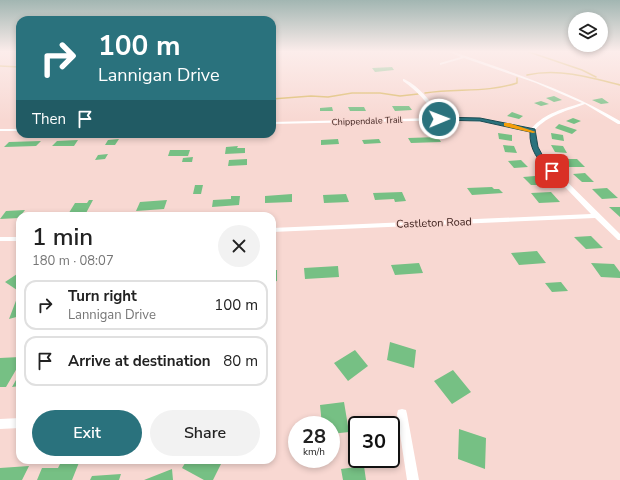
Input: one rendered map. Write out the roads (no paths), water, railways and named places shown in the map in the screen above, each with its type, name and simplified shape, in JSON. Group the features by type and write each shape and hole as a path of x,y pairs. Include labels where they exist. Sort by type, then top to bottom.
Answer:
{"street":[{"path":"516,74 533,80 585,103 619,122"},
{"path":"404,80 421,93 433,107 439,119"},
{"path":"585,103 546,117 538,123 533,130 535,147 541,159 620,238"},
{"name":"Chippendale Trail","path":"276,123 439,119 480,120 533,130"},
{"path":"0,134 2,130 16,130"},
{"name":"Castleton Road","path":"276,230 597,216"},
{"path":"0,239 16,239"},
{"path":"402,414 413,480"},
{"path":"0,424 16,423"}],"waterway":[{"path":"576,74 620,85"},
{"path":"591,74 596,77"},
{"path":"425,93 494,88 517,83 517,78"},
{"path":"276,99 311,96 328,97 352,93 380,93 400,96 418,94"}]}
